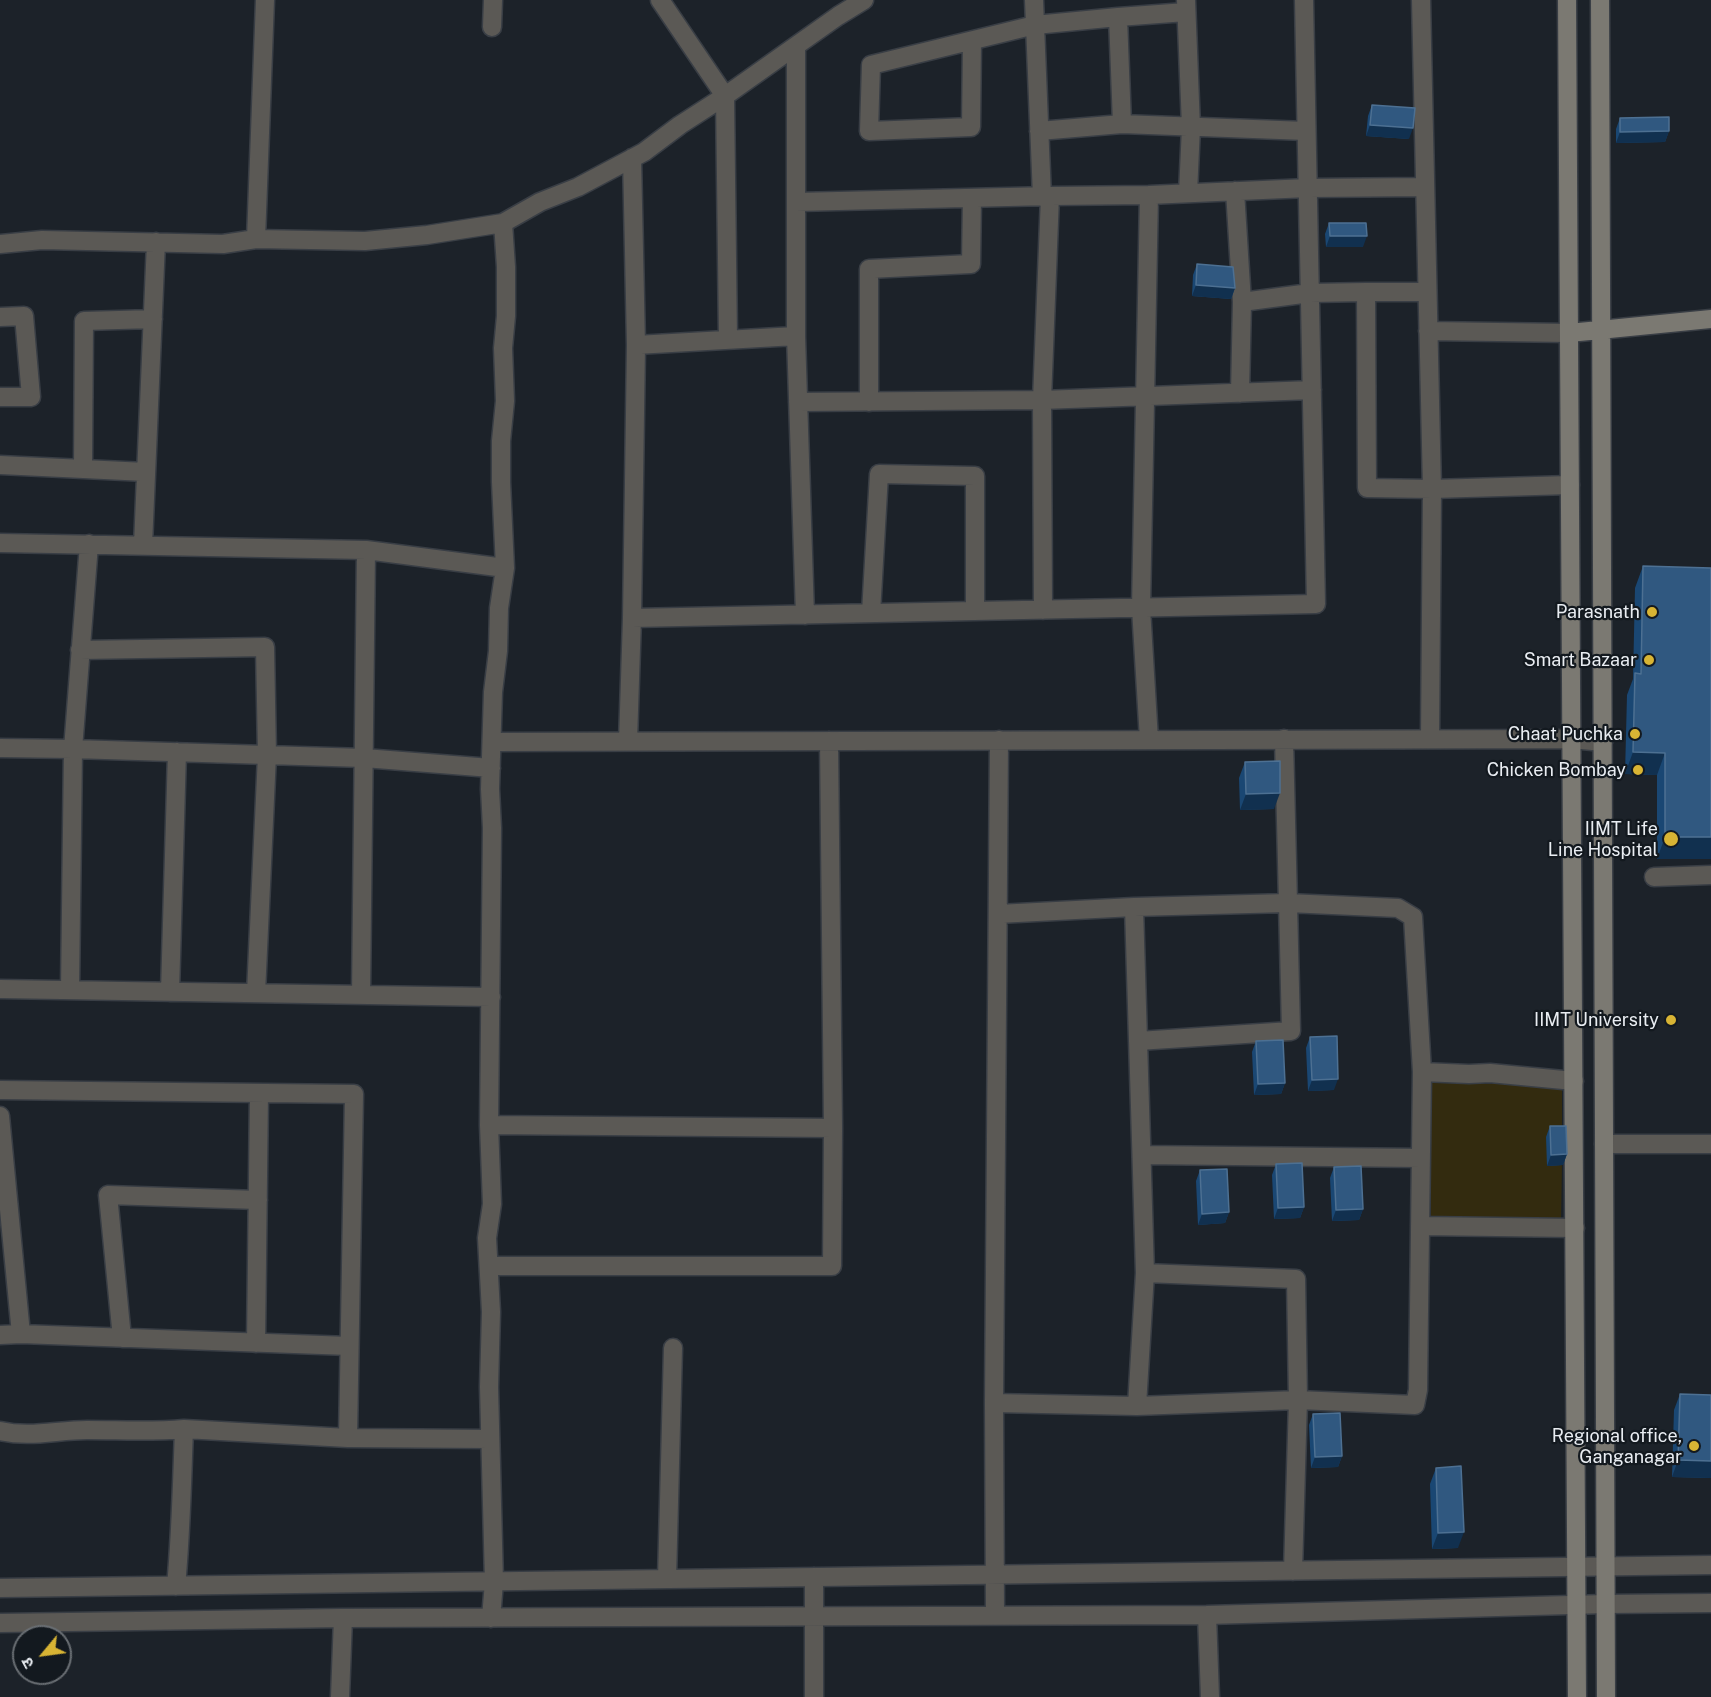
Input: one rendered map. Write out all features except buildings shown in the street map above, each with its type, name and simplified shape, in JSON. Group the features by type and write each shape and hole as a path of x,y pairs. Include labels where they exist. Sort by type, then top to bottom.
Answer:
{"street":[{"path":"256,239 265,0"},
{"path":"492,27 493,0"},
{"path":"660,0 725,96 728,339"},
{"path":"0,244 42,240 223,244 256,239 365,241 428,235 503,223 540,202 578,187 644,152 864,0"},
{"path":"1034,0 1039,131 1046,196 1042,400 1043,610"},
{"path":"632,618 1316,604 1304,0"},
{"path":"1421,0 1432,489 1430,739"},
{"path":"1567,0 1577,1697"},
{"path":"1600,0 1606,1697"},
{"path":"972,41 971,127 869,131 871,65 1035,25 1118,17 1186,6 1191,127 1188,193"},
{"path":"1118,17 1122,124"},
{"path":"796,46 796,336 805,615"},
{"path":"1039,131 1122,124 1306,131"},
{"path":"628,741 636,345 632,159"},
{"path":"796,202 1425,187"},
{"path":"1235,191 1242,302 1240,393"},
{"path":"1149,195 1141,608 1149,740"},
{"path":"869,402 869,268 971,264 972,198"},
{"path":"491,1618 494,1582 489,1387 491,1312 487,1238 492,1204 489,1125 491,768 493,692 498,651 499,608 505,568 501,482 501,441 505,401 503,348 506,316 503,223"},
{"path":"143,546 156,242"},
{"path":"1366,291 1367,488 1432,489 1570,485"},
{"path":"1242,302 1310,293 1427,292"},
{"path":"0,317 24,316 31,397 0,396"},
{"path":"82,469 84,321 153,319"},
{"path":"1428,331 1569,333 1711,320"},
{"path":"636,345 796,336"},
{"path":"798,402 1042,400 1312,390"},
{"path":"0,465 146,472"},
{"path":"871,613 879,474 975,476 975,611"},
{"path":"0,543 366,550 505,568"},
{"path":"70,990 73,749 89,544"},
{"path":"361,995 366,550"},
{"path":"1571,562 1602,561"},
{"path":"80,650 265,647 267,754 256,993"},
{"path":"492,742 1430,739 1572,739 1603,742"},
{"path":"995,1615 994,1403 999,740"},
{"path":"1138,1041 1291,1031 1284,740"},
{"path":"490,1266 832,1266 829,741"},
{"path":"0,748 267,754 364,758 491,768"},
{"path":"170,992 177,752"},
{"path":"1654,877 1711,875"},
{"path":"994,1403 1137,1406 1298,1400 1415,1406 1418,1390 1422,1072 1413,917 1398,908 1288,903 1134,907 998,914"},
{"path":"1134,907 1145,1273 1137,1406"},
{"path":"0,989 491,997"},
{"path":"1422,1072 1490,1073 1574,1081"},
{"path":"0,1090 354,1094 348,1438"},
{"path":"256,1343 259,1093"},
{"path":"0,1116 21,1334"},
{"path":"489,1125 833,1128"},
{"path":"1604,1144 1711,1144"},
{"path":"1142,1155 1421,1158"},
{"path":"122,1338 108,1195 258,1200"},
{"path":"1420,1226 1575,1228"},
{"path":"1145,1273 1296,1279 1298,1400 1293,1571"},
{"path":"0,1335 350,1346"},
{"path":"667,1579 673,1348"},
{"path":"0,1431 16,1435 85,1430 184,1429 348,1438 490,1439"},
{"path":"176,1586 179,1556 178,1533 182,1508 184,1429"},
{"path":"0,1588 1711,1565"},
{"path":"814,1578 814,1697"},
{"path":"0,1623 343,1618 1207,1615 1711,1603"},
{"path":"1207,1615 1210,1697"},
{"path":"340,1697 343,1618"}],"shaded area":[{"path":"1431,1083 1562,1085 1562,1137 1547,1166 1562,1165 1561,1220 1431,1219"}],"place":[{"name":"Parasnath","path":"1652,612"},
{"name":"Smart Bazaar","path":"1649,660"},
{"name":"Chaat Puchka","path":"1635,734"},
{"name":"Chicken Bombay","path":"1638,770"},
{"name":"IIMT Life Line Hospital","path":"1671,839"},
{"name":"IIMT University","path":"1671,1020"},
{"name":"Regional office, Ganganagar","path":"1694,1446"}]}
